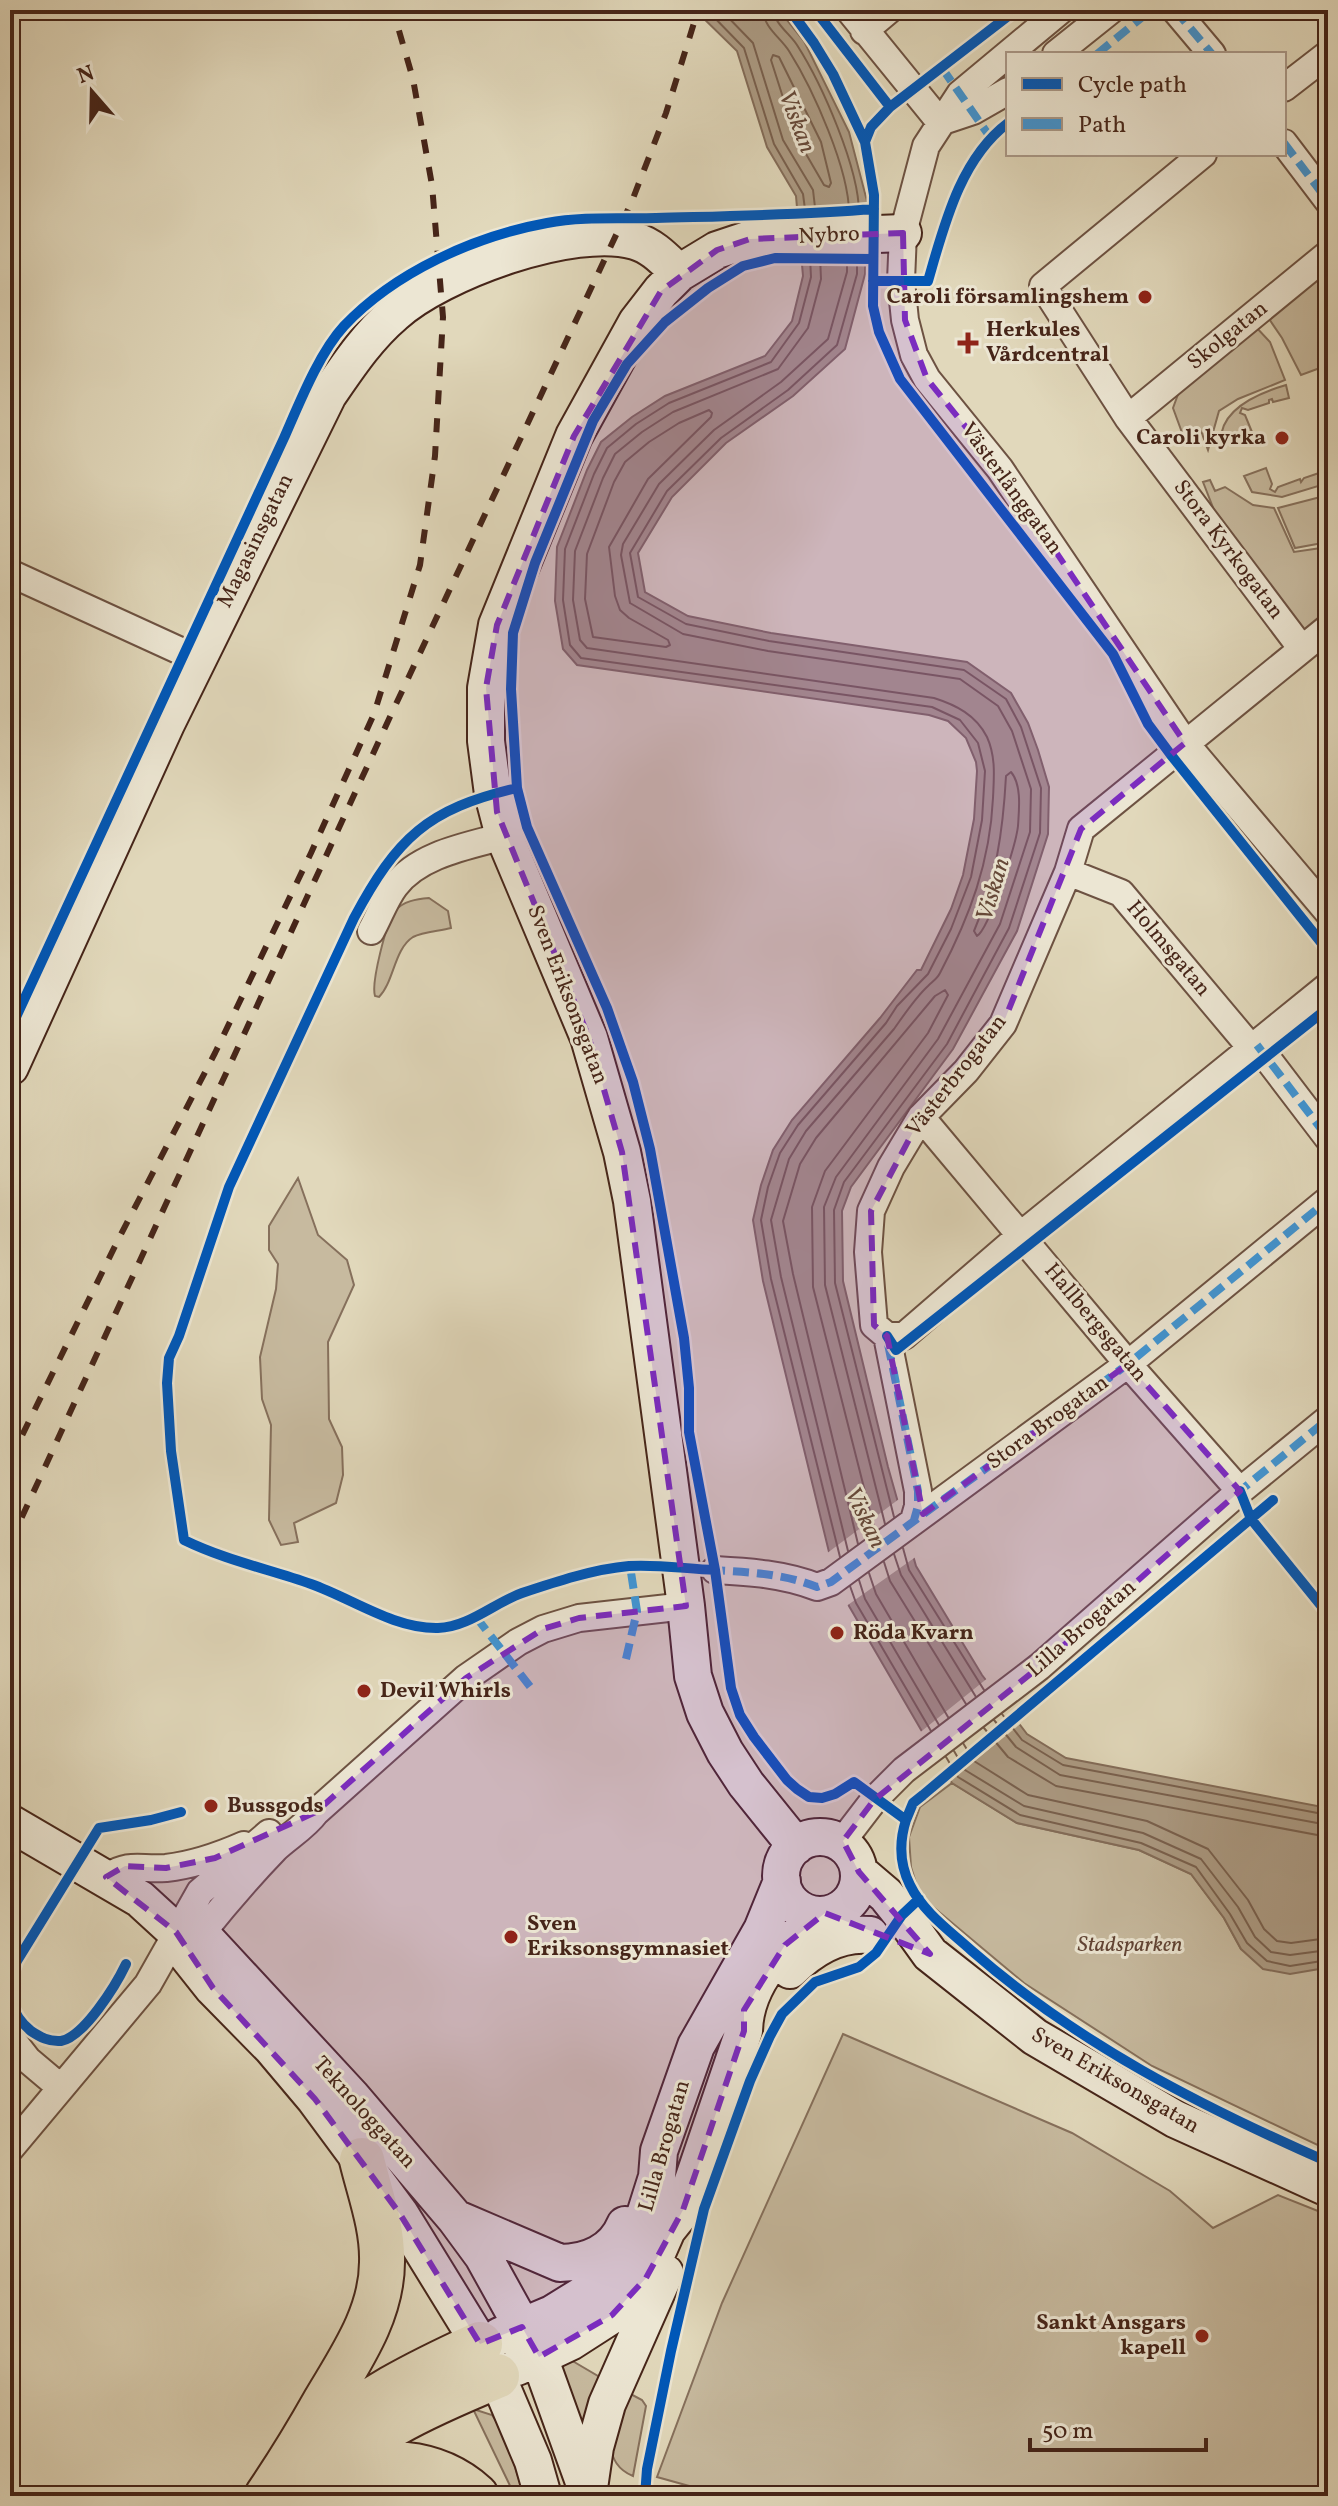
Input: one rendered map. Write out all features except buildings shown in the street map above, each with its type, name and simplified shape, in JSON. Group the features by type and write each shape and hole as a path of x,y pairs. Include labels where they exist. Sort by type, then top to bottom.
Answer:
{"highway":[{"path":"294,2487 368,2326 378,2296 383,2264 381,2237 362,2160"},
{"path":"294,2487 357,2408 397,2384 489,2360"},
{"path":"294,2487 367,2466 396,2463 442,2474 476,2496"}],"street":[{"path":"889,10 857,20 940,122 973,111 1006,92"},
{"name":"Västerlånggatan","path":"1010,52 1061,10"},
{"path":"1058,52 1111,10"},
{"path":"1175,10 1210,52"},
{"path":"1286,86 1328,54"},
{"name":"Västerlånggatan","path":"1006,56 960,94 940,122 880,234 901,281 905,320 914,355 927,379 1000,469 1185,743 1328,912"},
{"path":"1286,146 1328,201"},
{"name":"Stora Kyrkogatan","path":"1201,156 1043,286 1128,418 1302,649"},
{"name":"Nybro","path":"783,238 880,234"},
{"name":"Magasinsgatan","path":"10,1067 166,724 328,395 361,347 395,313 420,295 482,265 527,248 584,237 634,240 654,249 679,273"},
{"name":"Sven Eriksonsgatan","path":"783,238 750,239 717,250 679,273 637,322 574,436 497,625 486,688 486,741 493,794 504,836 589,1038 622,1152 632,1201 693,1676 705,1713 746,1784 796,1846"},
{"name":"Skolgatan","path":"1128,418 1328,254"},
{"path":"10,573 198,659"},
{"path":"1185,743 1328,628"},
{"name":"Västerbrogatan","path":"914,1520 918,1491 887,1336 874,1325 868,1252 871,1211 891,1167 921,1117 966,1071 1003,1024 1068,872 1081,829 1185,743"},
{"path":"371,931 395,885 420,864 504,836"},
{"name":"Holmsgatan","path":"1068,872 1121,893 1328,1138"},
{"path":"887,1336 904,1336 1021,1235 1328,986"},
{"name":"Hallbergsgatan","path":"921,1117 1128,1364 1240,1491"},
{"name":"Stora Brogatan","path":"914,1520 1128,1364 1328,1200"},
{"name":"Lilla Brogatan","path":"850,1857 874,1800 904,1770 1039,1667 1240,1491 1328,1419"},
{"path":"715,1570 771,1574 817,1587 831,1582 914,1520"},
{"path":"10,2149 188,1933 226,1902 277,1847 307,1824 316,1812 458,1686 518,1642 543,1629 579,1618 686,1606"},
{"path":"106,1877 125,1866 166,1868 215,1858 299,1816 316,1812"},
{"name":"Teknologgatan","path":"10,1823 106,1877 188,1933 351,2096 455,2218 495,2276 531,2342 589,2494"},
{"path":"188,1933 200,1892 269,1833"},
{"path":"818,1837 850,1857 858,1887 850,1901 838,1911 810,1914 793,1904 786,1894 782,1881 783,1865 796,1846 818,1837"},
{"name":"Sven Eriksonsgatan","path":"850,1857 902,1915 930,1954 1035,2037 1076,2064 1175,2119 1328,2188"},
{"name":"Lilla Brogatan","path":"531,2342 560,2310 622,2266 639,2234 657,2177 659,2151 696,2046 769,1916 782,1881"},
{"path":"824,1914 870,1935 930,1954"},
{"name":"Lilla Brogatan","path":"489,2360 531,2342 590,2331 612,2315 646,2278 667,2230 683,2210 744,2031 744,2010 770,1962 785,1945 824,1914"},
{"name":"Teknologgatan","path":"188,1933 186,1954 213,1988 272,2048 362,2160 425,2252 489,2360 533,2461 543,2496"},
{"path":"744,2031 758,2018 782,1976 799,1960 824,1943 838,1938 856,1933 870,1935"},
{"path":"10,2037 28,2060 60,2087"},
{"path":"455,2218 560,2263 576,2263 592,2258 608,2248 622,2233 646,2170 659,2151"},
{"path":"589,2494 595,2447 607,2404 670,2262 680,2234 683,2210"}],"highlighted area":[{"path":"903,233 905,320 927,379 1000,469 1185,743 1081,829 1003,1024 921,1117 871,1211 874,1325 887,1336 923,1514 1128,1364 1240,1491 1039,1667 874,1800 843,1841 859,1872 930,1954 825,1913 785,1945 744,2010 744,2031 683,2210 646,2278 612,2315 539,2357 522,2327 480,2344 400,2214 315,2099 213,1988 176,1932 106,1877 125,1866 166,1868 215,1858 316,1812 466,1678 543,1629 579,1618 686,1606 622,1152 589,1038 497,812 486,688 497,625 574,436 661,291 717,250 750,239"}],"green space":[{"path":"1328,264 1328,365 1301,375 1267,316"},
{"path":"1255,326 1270,342 1285,380 1238,399 1219,411 1208,450 1201,431 1184,438 1173,408 1180,389"},
{"path":"1286,385 1289,398 1273,402 1272,399 1248,410 1242,408 1240,413 1245,415 1252,432 1221,444 1222,432 1233,412 1253,398"},
{"path":"1266,468 1272,484 1270,489 1275,492 1278,487 1300,479 1301,482 1319,473 1325,484 1282,497 1252,492 1244,476"},
{"path":"1210,480 1215,491 1225,487 1253,505 1274,508 1294,552 1328,547 1328,615 1306,633 1221,528 1203,482"},
{"path":"1328,495 1328,542 1295,548 1278,508"},
{"path":"429,898 448,911 451,928 417,935 407,942 384,991 379,997 375,996 380,953 395,911 406,903"},
{"path":"298,1178 318,1235 347,1260 354,1285 328,1342 329,1419 342,1447 343,1475 336,1503 294,1523 298,1542 281,1545 269,1520 271,1425 262,1399 260,1357 276,1289 278,1264 269,1250 269,1226"},
{"name":"Stadsparken","path":"952,1783 1017,1823 1139,1850 1191,1874 1224,1918 1241,1949 1325,1968 1328,1965 1328,2150 1152,2066 1024,1983 920,1896 911,1867 909,1837 920,1807"},
{"path":"843,2034 1072,2133 1170,2191 1213,2228 1278,2195 1328,2215 1328,2496 725,2496 657,2477 722,2303"},
{"path":"564,2356 603,2379 585,2443 555,2360"},
{"path":"625,2391 642,2400 646,2406 633,2476 613,2458 607,2441"},
{"path":"473,2409 492,2415 505,2434 524,2496 515,2496"}],"water":[{"name":"Viskan","path":"695,10 779,10 804,41 849,132 867,201 865,274 845,349 793,396 726,443 672,497 638,553 645,592 688,616 771,633 967,662 1011,693 1028,723 1049,787 1048,834 1017,931 953,1049 851,1187 842,1211 843,1281 888,1467 916,1566 982,1675 1027,1734 1066,1758 1328,1808 1328,1965 1325,1968 1290,1974 1263,1969 1241,1949 1224,1918 1191,1874 1139,1850 1017,1823 952,1783 849,1606 829,1552 763,1281 753,1220 773,1150 792,1120 917,970 921,970 951,909 963,875 974,819 977,771 966,738 948,721 929,715 577,665 563,649 555,601 557,547 601,442 665,396 765,356 792,321 803,276 796,196 767,147 737,51"}],"pier":[{"path":"869,205 869,261 798,264 793,208"},
{"path":"899,1499 917,1556 845,1607 826,1554"},
{"path":"989,1677 1023,1722 947,1783 918,1734"}],"railway":[{"path":"10,1460 118,1240 215,1053 311,853 374,714 420,565 435,456 443,317 432,185 413,79 393,10"},
{"path":"10,1543 389,719 632,201 666,113 698,10"}],"marked path":[{"path":"1099,52 1151,10"},
{"path":"1175,10 1210,52"},
{"path":"942,68 990,137"},
{"path":"1286,146 1328,201"},
{"path":"1257,1045 1328,1138"},
{"path":"709,1570 777,1576 817,1587 831,1582 1128,1364 1328,1200"},
{"path":"888,1344 918,1491 914,1520"},
{"path":"1242,1496 1240,1491 1328,1419"},
{"path":"626,1659 637,1611 630,1566"},
{"path":"476,1617 532,1689"}],"cycle path":[{"path":"790,10 833,74 865,142"},
{"path":"815,10 890,107"},
{"path":"1016,10 890,107 871,127 865,142 874,195 873,306 879,332 900,379 1113,654 1148,724 1328,951"},
{"path":"873,281 928,281 948,216 966,174 991,138 1006,125"},
{"path":"10,1030 310,379 344,326 387,289 438,259 492,237 547,223 874,209"},
{"path":"873,259 775,258 743,266 708,288 665,322 627,364 593,421 535,563 513,633 511,689 517,788 527,827 607,1008 633,1082 650,1149 684,1338 689,1432 715,1570 731,1688 740,1715 754,1737 797,1789 809,1797 822,1798 854,1782 906,1820 901,1844 902,1861 915,1895 938,1921 1012,1984 1054,2015 1141,2070 1233,2118 1328,2162"},
{"path":"517,788 486,796 437,817 401,847 385,867 354,918 229,1187 169,1358 167,1383 171,1451 184,1540 231,1559 311,1584 405,1624 438,1628 460,1624 522,1593 602,1570 629,1566 715,1570"},
{"path":"887,1336 896,1350 1328,1008"},
{"path":"1240,1491 1251,1519 1328,1614"},
{"path":"906,1820 913,1803 1273,1500"},
{"path":"10,1979 17,1961 99,1828 181,1812"},
{"path":"645,2496 647,2469 671,2351 704,2209 750,2081 770,2036 782,2014 815,1982 859,1967 876,1953 902,1915 919,1899"},
{"path":"10,2000 18,2017 31,2031 45,2039 61,2041 89,2020 126,1964"}],"place":[{"name":"Caroli församlingshem","path":"1145,297"},
{"name":"Herkules Vårdcentral","path":"968,343"},
{"name":"Caroli kyrka","path":"1282,438"},
{"name":"Röda Kvarn","path":"837,1633"},
{"name":"Devil Whirls","path":"364,1691"},
{"name":"Bussgods","path":"211,1806"},
{"name":"Sven Eriksonsgymnasiet","path":"511,1937"},
{"name":"Sankt Ansgars kapell","path":"1202,2336"}]}
